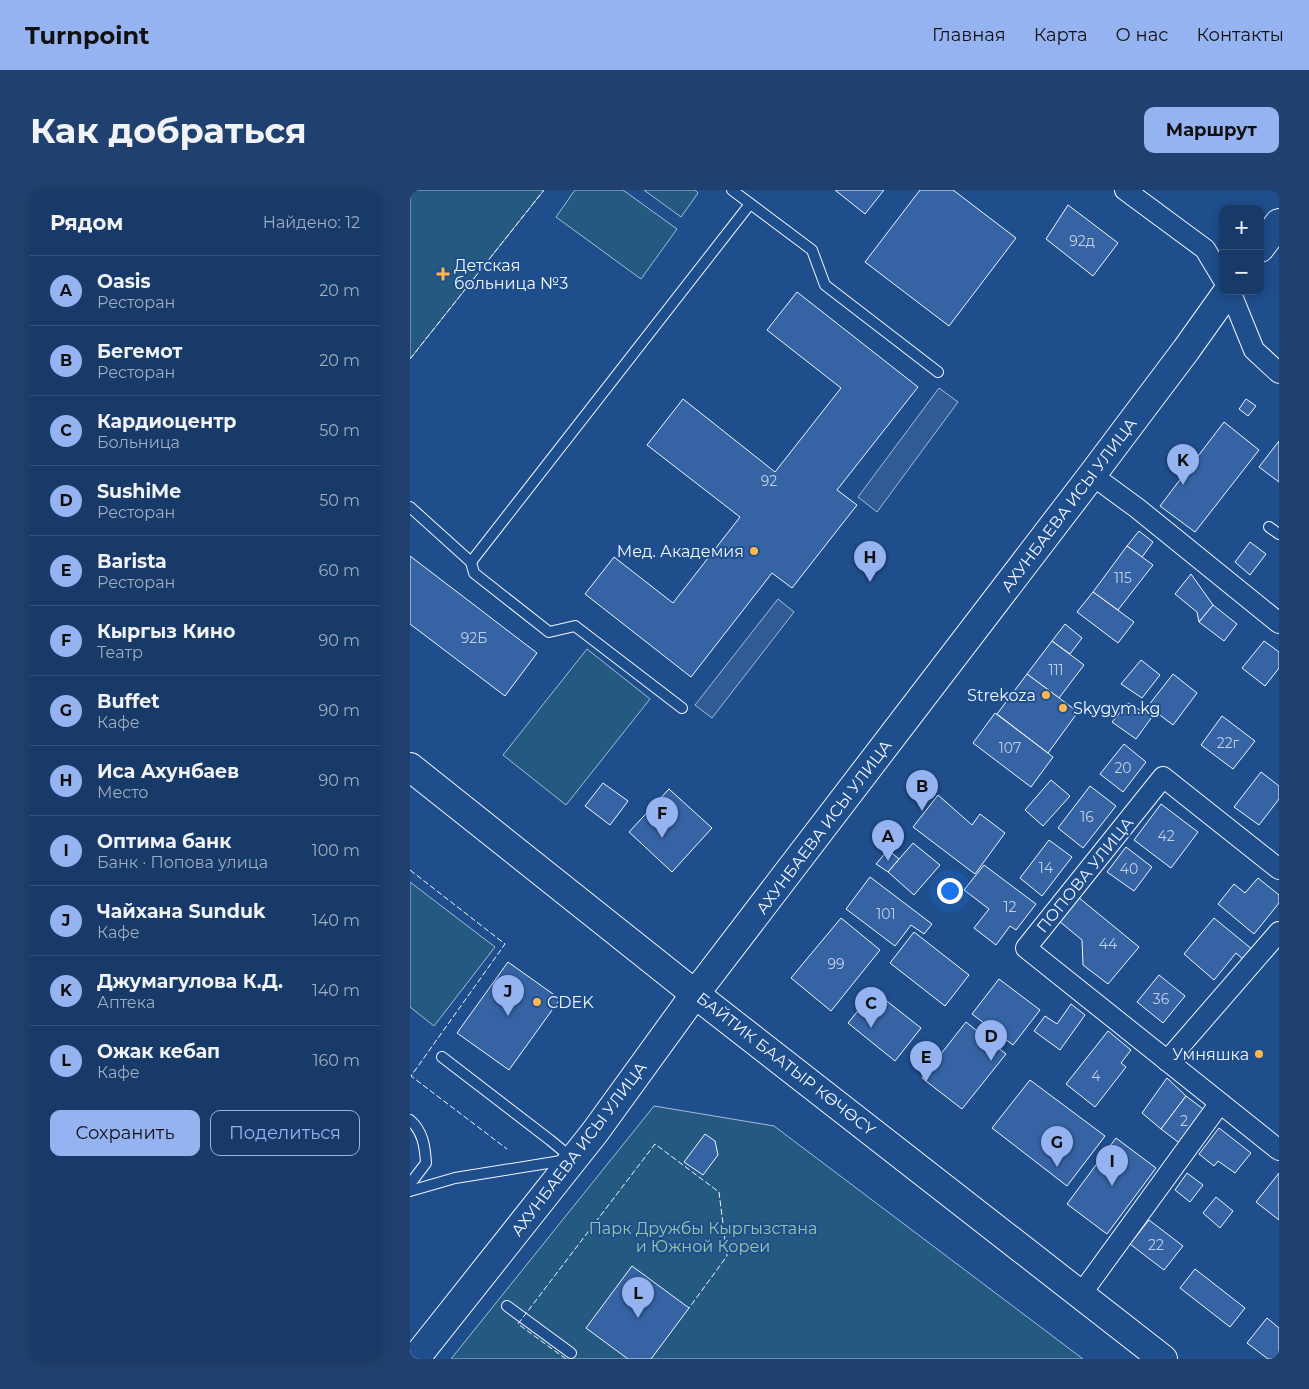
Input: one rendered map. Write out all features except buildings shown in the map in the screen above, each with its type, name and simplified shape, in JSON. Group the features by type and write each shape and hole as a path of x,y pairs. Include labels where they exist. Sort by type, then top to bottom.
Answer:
{"main road":[{"path":"1264,243 1279,223"},
{"name":"АХУНБАЕВА ИСЫ УЛИЦА","path":"415,1359 573,1159 695,994 1092,475 1226,295"},
{"name":"БАЙТИК БААТЫР КӨЧӨСҮ","path":"410,767 695,994 1163,1359"}],"street":[{"path":"1124,190 1205,249 1219,272"},
{"path":"1231,295 1254,350 1279,373"},
{"path":"1092,475 1137,508 1279,623"},
{"name":"ПОПОВА УЛИЦА","path":"1276,1142 1220,1103 1026,948 1163,777 1279,869"},
{"path":"1167,1061 1279,932"},
{"path":"1081,1294 1220,1103"}],"lane":[{"path":"732,190 812,250 825,285 938,372"},
{"path":"471,562 750,204"},
{"path":"410,507 471,562 474,574 549,632 575,626 682,708"},
{"path":"1269,526 1279,534"},
{"path":"442,1057 573,1159"},
{"path":"410,1120 418,1126 425,1146 426,1163 410,1184"},
{"path":"410,1191 455,1178 573,1159"},
{"path":"507,1306 571,1353"}],"green space":[{"name":"Детская больница №3","path":"410,190 544,190 410,359"},
{"path":"575,190 623,190 677,229 641,279 556,217"},
{"path":"644,190 695,190 698,193 681,217"},
{"path":"587,649 650,699 566,805 503,755"},
{"path":"410,882 495,947 434,1026 410,1007"},
{"name":"Парк Дружбы Кыргызстана и Южной Кореи","path":"654,1106 774,1126 1083,1359 451,1359"}],"shaded area":[{"path":"939,388 958,402 877,512 858,497"},
{"path":"778,599 794,612 712,718 695,705"}],"fence":[{"path":"410,359 544,190"},
{"path":"410,870 505,944 411,1076 507,1149"},
{"path":"566,1359 518,1324 655,1144 719,1192 727,1256 689,1308"}],"place":[{"name":"Детская больница №3","path":"443,274"},
{"name":"Джумагулова К.Д.","path":"1183,485"},
{"name":"Мед. Академия","path":"754,551"},
{"name":"Иса Ахунбаев","path":"870,582"},
{"name":"Strekoza","path":"1046,695"},
{"name":"Skygym.kg","path":"1063,708"},
{"name":"Бегемот","path":"922,811"},
{"name":"Кыргыз Кино","path":"662,838"},
{"name":"Oasis","path":"888,861"},
{"name":"CDEK","path":"537,1002"},
{"name":"Чайхана Sunduk","path":"508,1016"},
{"name":"Кардиоцентр","path":"871,1028"},
{"name":"Умняшка","path":"1259,1054"},
{"name":"SushiMe","path":"991,1061"},
{"name":"Barista","path":"926,1082"},
{"name":"Buffet","path":"1057,1167"},
{"name":"Оптима банк","path":"1112,1186"},
{"name":"Ожак кебап","path":"638,1318"}]}
